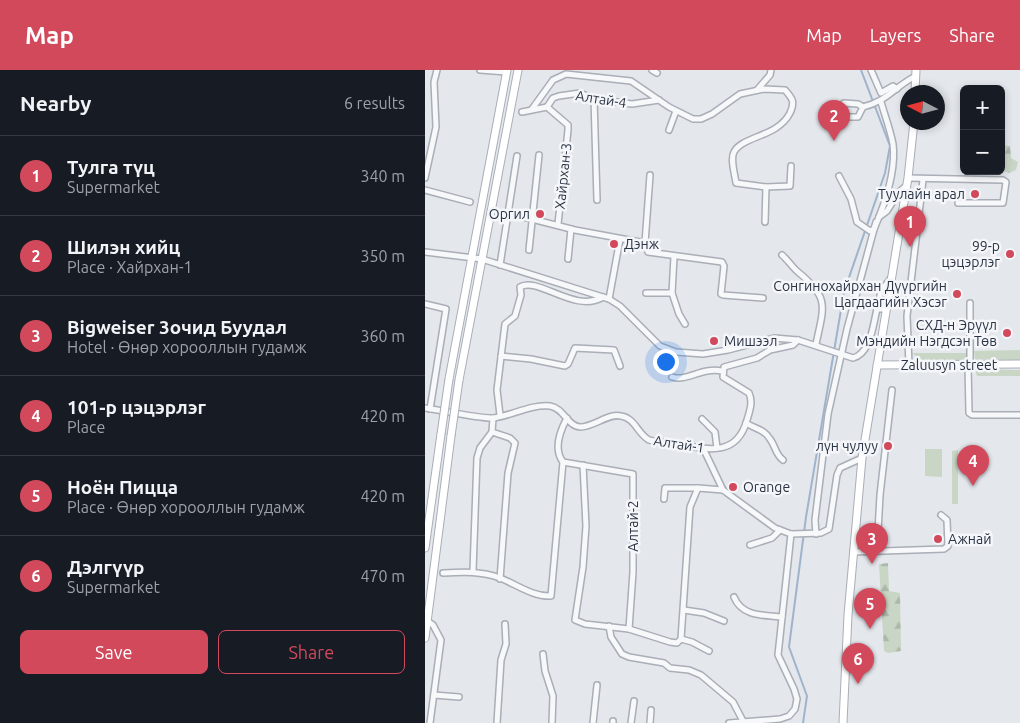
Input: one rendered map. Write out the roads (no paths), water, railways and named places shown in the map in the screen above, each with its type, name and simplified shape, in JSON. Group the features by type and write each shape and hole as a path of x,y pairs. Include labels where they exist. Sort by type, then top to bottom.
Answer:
{"main road":[{"path":"425,638 459,380 506,123 518,70"},
{"path":"425,548 449,379 507,71"},
{"path":"843,723 853,552 862,458 908,178 913,130"},
{"name":"Zaluusyn street","path":"877,365 1020,364"}],"street":[{"path":"425,178 436,128 434,82 437,70"},
{"path":"482,70 507,71"},
{"path":"757,90 770,75 771,70"},
{"path":"871,70 882,94 893,86 897,89"},
{"path":"865,107 881,102 916,73"},
{"path":"532,109 553,80 566,74 631,81 659,100 693,119 701,119 726,105 740,94 757,90 785,90 793,100 791,111 781,126 734,151 736,183 765,187 790,186 791,166"},
{"name":"Алтай-4","path":"547,107 553,98 580,93 594,99 632,104 659,100"},
{"path":"594,99 597,200"},
{"path":"839,176 851,199 857,222 868,231 873,231 887,194 893,157 893,144 881,102"},
{"path":"522,112 547,107"},
{"name":"Хайрхан-3","path":"547,107 567,125 568,130 558,224"},
{"path":"669,130 676,110"},
{"path":"500,265 517,156"},
{"name":"Хайрхан-3","path":"529,250 539,156"},
{"path":"650,175 645,243 648,252 652,255 722,262 724,266 721,294 723,296 763,298"},
{"path":"908,178 923,180 1003,180 1006,182 1003,203 958,203"},
{"path":"909,365 907,316 923,180"},
{"path":"815,534 825,437 847,330 877,220 887,211 899,192 906,186"},
{"path":"765,187 765,222"},
{"path":"425,190 470,202"},
{"name":"Хайрхан-3","path":"508,213 531,220 558,224 571,229 645,243"},
{"name":"Хайрхан-3","path":"567,259 571,229"},
{"path":"609,299 620,239"},
{"path":"425,252 482,259 609,299 620,306 660,346 676,352 703,354 728,350 774,338 816,344 853,358 863,353 881,291 892,276"},
{"path":"782,255 795,270 811,283 822,298 823,312 816,344"},
{"path":"673,257 672,293 679,314 685,324"},
{"path":"500,415 497,390 505,324 515,316 521,295 520,287 523,285 589,303 603,297"},
{"path":"646,293 672,293"},
{"path":"970,303 969,412 972,415 1020,415"},
{"path":"425,304 446,309 427,408 493,418 492,432 480,448 477,458 473,571"},
{"path":"877,308 886,309"},
{"path":"672,377 682,379 694,373 712,369 723,371 724,368 757,358 770,350 793,345 798,340"},
{"path":"501,356 531,358 565,366 569,364 575,348 614,350 620,366"},
{"name":"Алтай-1","path":"493,418 549,406 561,411 579,427 621,416 630,419 643,436 649,440 704,450 717,448 736,442 746,423 751,401 749,393 723,377 723,371"},
{"path":"877,550 880,495 892,390"},
{"path":"443,573 473,571 500,579 531,592 551,596 563,462 558,450 561,430 567,418"},
{"path":"702,419 715,432 717,448"},
{"path":"746,423 762,430 770,438 776,454 783,460"},
{"path":"492,432 510,438 515,443 508,473 500,579"},
{"path":"704,450 723,490 780,530 791,534 815,534 829,529 837,475 840,468 862,458"},
{"name":"Алтай-2","path":"563,462 633,474 633,572 629,629"},
{"path":"583,465 586,526 584,559 575,620 585,624 629,629 677,644 681,639 684,610 690,507 698,488"},
{"path":"664,499 665,488 723,490"},
{"path":"853,552 945,549 948,546 947,520 941,515"},
{"path":"750,545 771,538 780,530"},
{"path":"729,723 743,720 780,719 789,716 795,709 797,699 794,689 778,655 791,534"},
{"path":"734,597 744,610 750,613 782,617"},
{"path":"684,610 703,613 724,621"},
{"path":"426,620 433,625 441,640 431,723"},
{"path":"497,723 501,660 506,644 505,624"},
{"path":"609,626 611,637 623,654 629,658 664,663 670,668 689,670 701,675 733,702 743,720"},
{"path":"681,639 692,642 709,651"},
{"path":"543,654 545,671 553,696 552,723"},
{"path":"593,723 597,685"},
{"path":"434,695 459,697"},
{"path":"631,723 634,701"},
{"path":"650,723 651,710"}],"waterway":[{"path":"803,723 807,696 789,647 806,517 844,292 885,173 890,146 861,70"}],"place":[{"name":"Шилэн хийц","path":"834,141"},
{"name":"Туулайн арал","path":"975,194"},
{"name":"Оргил","path":"540,214"},
{"name":"Дэнж","path":"614,244"},
{"name":"Тулга түц","path":"910,247"},
{"name":"99-р цэцэрлэг","path":"1010,254"},
{"name":"Сонгинохайрхан Дүүргийн Цагдаагийн Хэсэг","path":"957,294"},
{"name":"СХД-н Эрүүл Мэндийн Нэгдсэн Төв","path":"1007,333"},
{"name":"Мишээл","path":"714,341"},
{"name":"лүн чулуу","path":"888,446"},
{"name":"101-р цэцэрлэг","path":"973,486"},
{"name":"Orange","path":"733,487"},
{"name":"Ажнай","path":"938,539"},
{"name":"Bigweiser 3очид Буудал","path":"872,564"},
{"name":"Ноён Пицца","path":"870,629"},
{"name":"Дэлгүүр","path":"858,684"}]}
